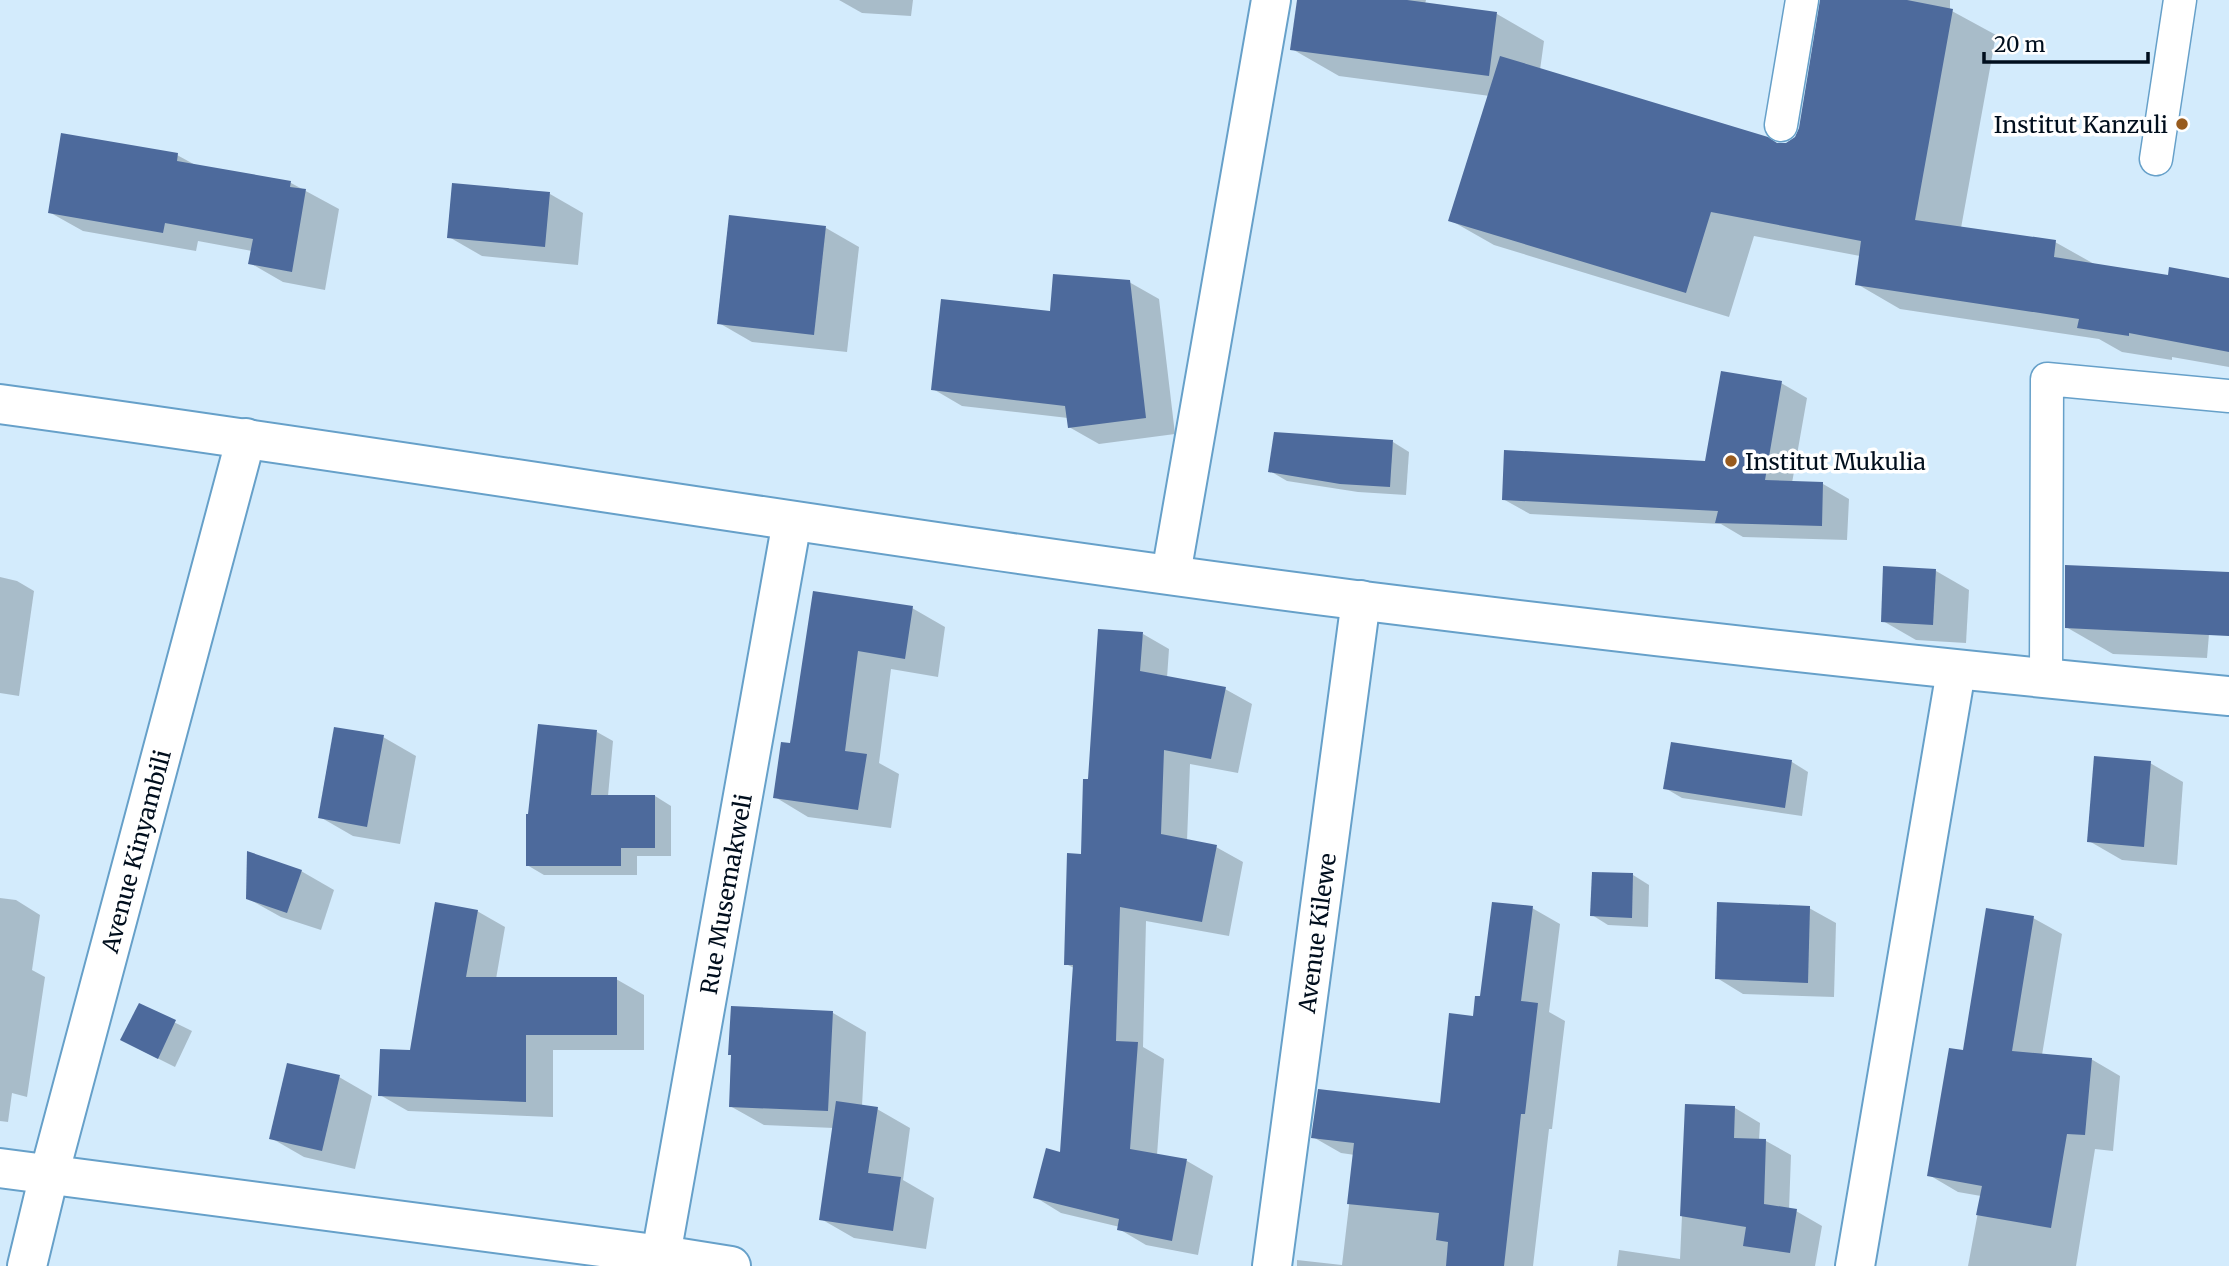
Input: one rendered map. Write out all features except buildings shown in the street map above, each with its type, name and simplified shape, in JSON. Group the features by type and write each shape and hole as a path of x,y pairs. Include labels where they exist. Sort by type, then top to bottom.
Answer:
{"street":[{"path":"1171,574 1271,0"},
{"path":"0,404 246,438 792,521 1361,600 1956,671 2229,696"},
{"name":"Avenue Kinyambili","path":"27,1266 246,438"},
{"name":"Rue Musemakweli","path":"660,1260 792,521"},
{"name":"Avenue Kilewe","path":"1272,1266 1361,600"},
{"path":"1855,1266 1956,671"},
{"path":"0,1168 660,1260 731,1266"}],"lane":[{"path":"1781,125 1802,0"},
{"path":"2156,159 2180,0"},
{"path":"2046,679 2047,379 2229,396"}],"place":[{"name":"Institut Kanzuli","path":"2182,124"},
{"name":"Institut Mukulia","path":"1731,461"}]}
